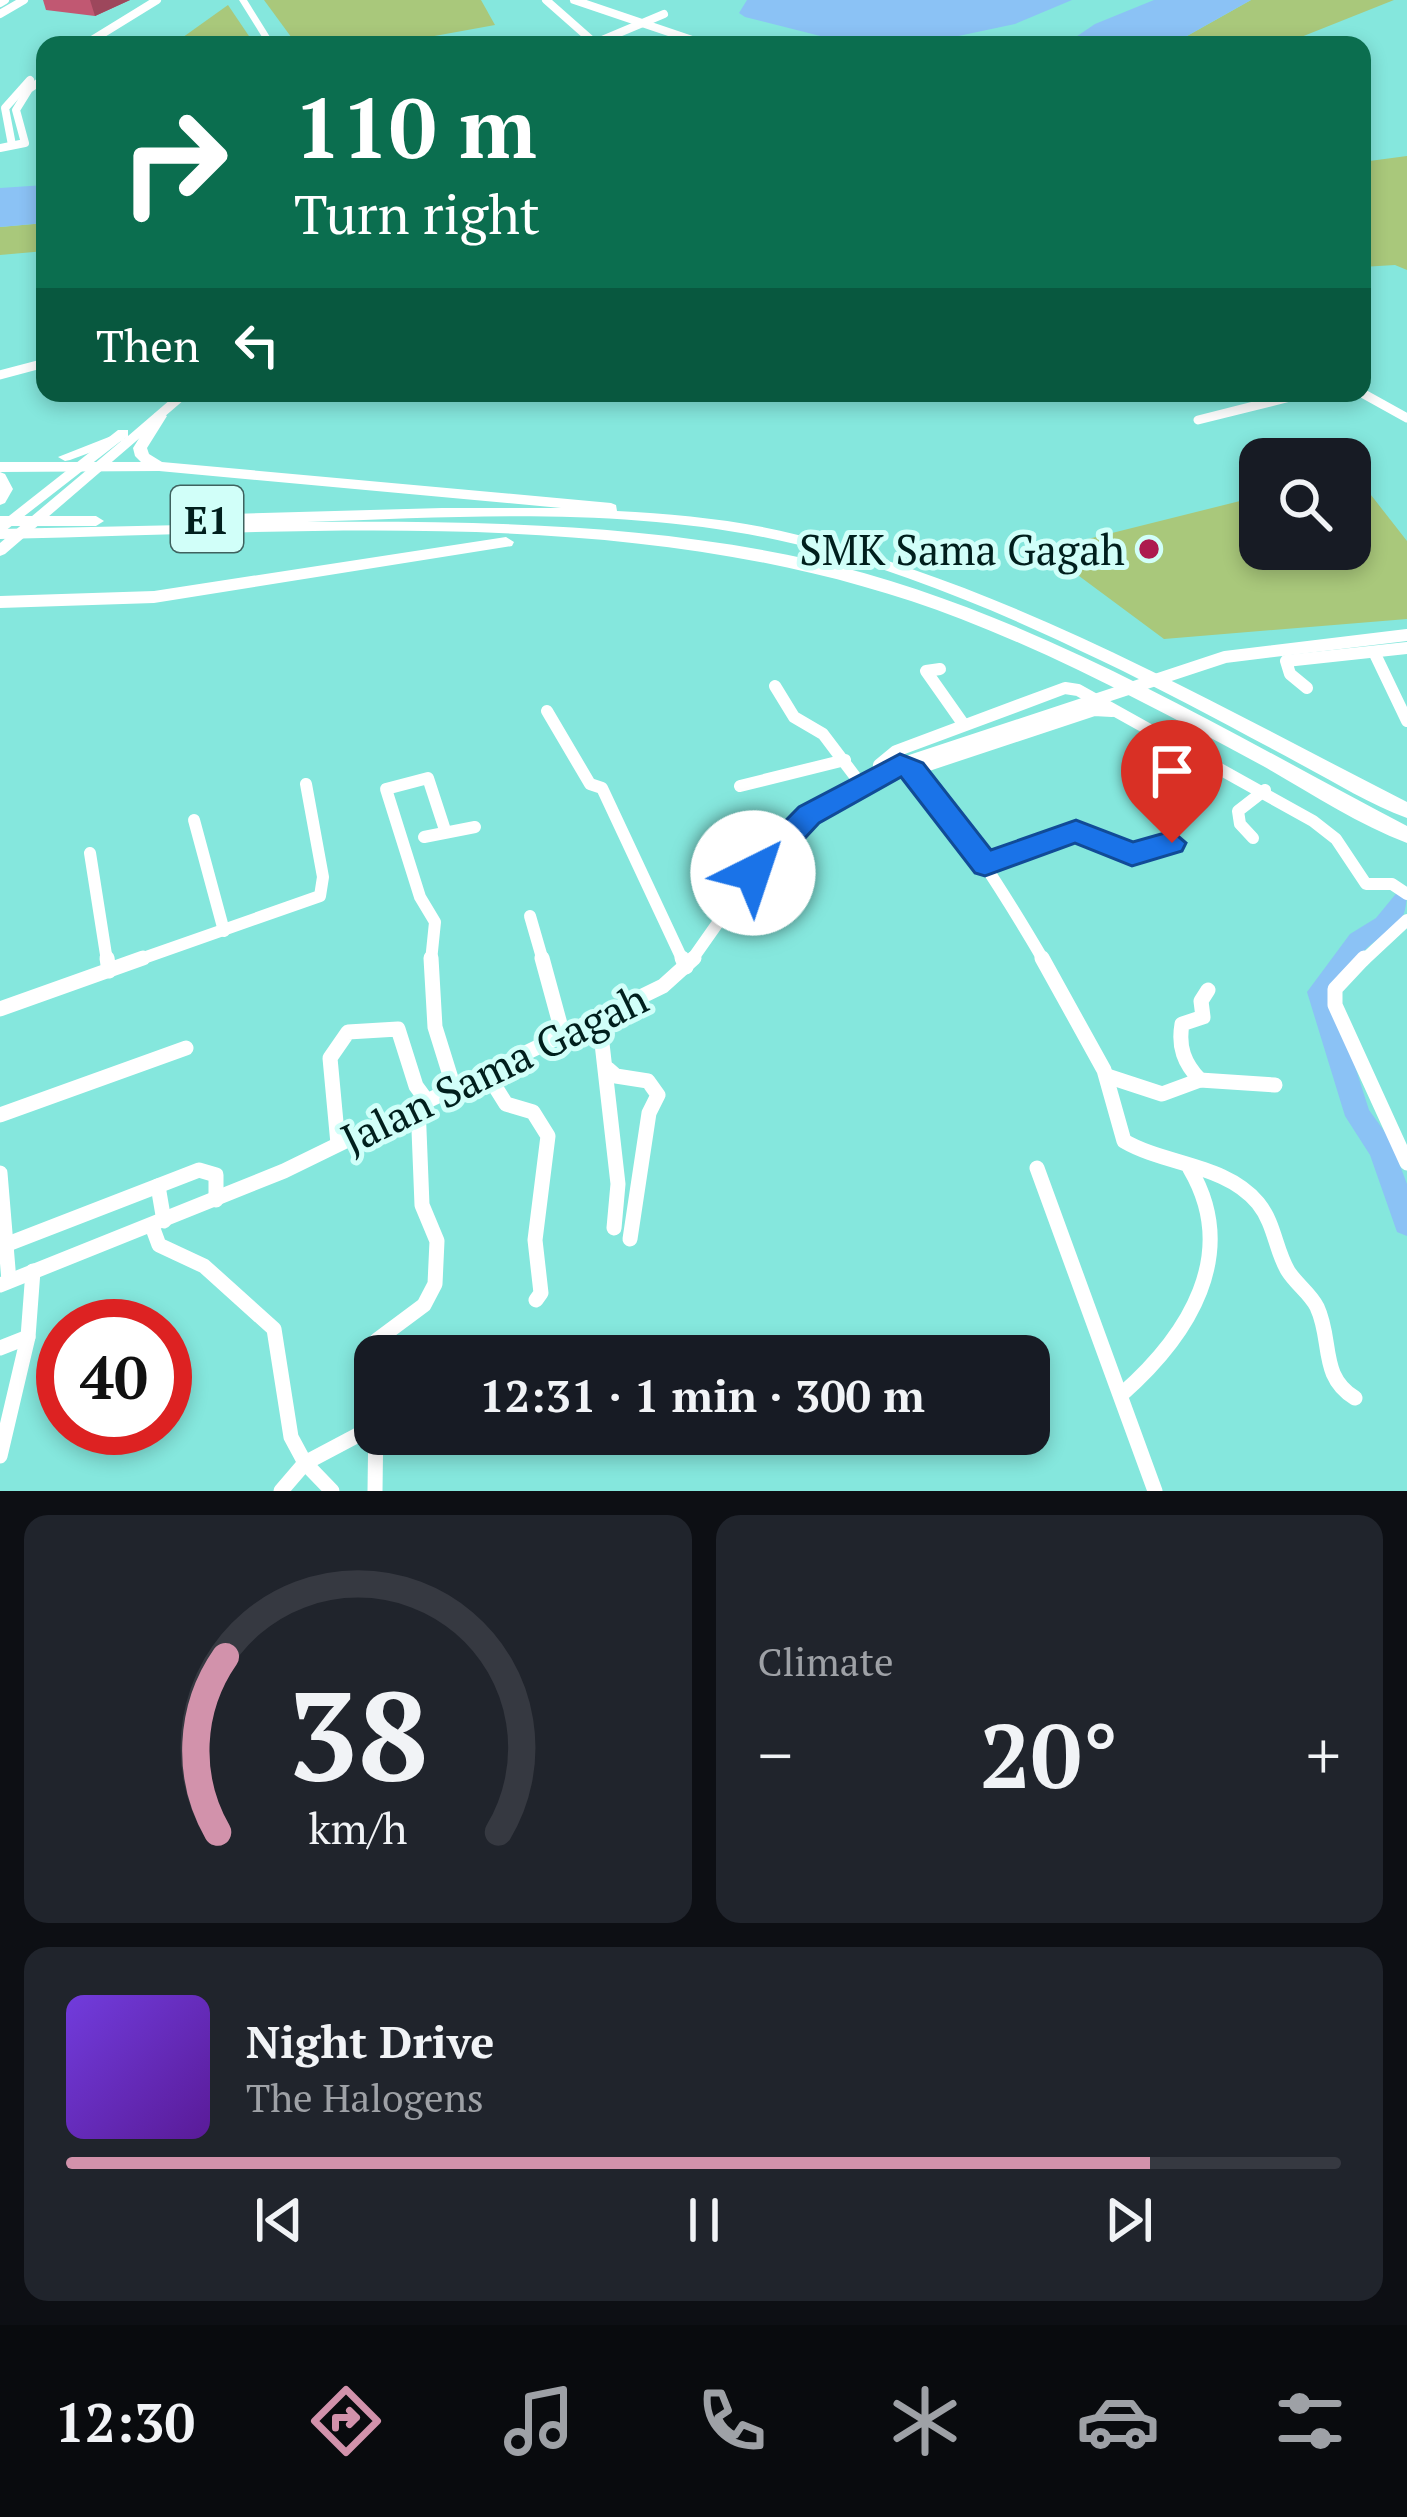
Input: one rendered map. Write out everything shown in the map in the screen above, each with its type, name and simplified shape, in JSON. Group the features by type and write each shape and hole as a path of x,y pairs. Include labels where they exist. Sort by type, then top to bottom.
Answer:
{"highway":[{"path":"159,466 142,456 140,448 160,416"},
{"path":"25,466 79,454 119,436"},
{"path":"0,467 159,466 593,505 698,523"},
{"path":"0,477 5,489 0,500"},
{"name":"E1","path":"412,522 685,543 818,567 982,621 1407,836"},
{"name":"E1","path":"0,528 698,523 791,538 944,582 1407,811"},
{"path":"0,602 154,597 470,545 685,543"}],"main road":[{"path":"238,0 265,36"},
{"path":"0,528 159,402"},
{"path":"0,551 176,402"}],"street":[{"path":"0,14 23,0"},
{"path":"99,36 158,0"},
{"path":"110,36 168,0"},
{"path":"546,0 587,36"},
{"path":"574,0 680,36"},
{"path":"614,36 664,14"},
{"path":"36,80 9,100 5,144 24,140 16,110 36,85"},
{"path":"0,371 36,363"},
{"path":"1371,398 1407,418"},
{"path":"1198,420 1270,402"},
{"name":"Jalan Sama Gagah","path":"5,1283 216,1200 663,986 686,967 789,831 860,783 1225,657 1374,645 1407,635"},
{"path":"1306,688 1289,674 1286,661 1374,645 1407,648"},
{"path":"1374,645 1407,721"},
{"path":"940,669 926,671 964,725"},
{"path":"775,686 794,718 823,734 860,783"},
{"path":"878,775 879,765 896,751 1065,688 1264,790 1328,832 1359,880 1392,884 1407,894"},
{"path":"1118,712 1094,710 911,763 985,864 1043,956 1107,1076 1124,1142 1190,1169 1228,1177 1254,1196 1272,1224 1290,1274 1317,1306 1332,1379 1355,1398"},
{"path":"547,711 590,784 602,788 686,967"},
{"path":"740,786 845,760"},
{"path":"445,830 428,778 386,789 420,897 435,922 428,967 434,1022 440,1058 454,1088"},
{"path":"0,1009 320,896 323,877 306,784"},
{"path":"1253,838 1240,824 1238,811 1264,790"},
{"path":"194,820 224,932"},
{"path":"985,864 1076,831 1144,854 1172,843 1172,820"},
{"path":"424,837 475,827"},
{"path":"90,853 109,971"},
{"path":"530,916 563,1034"},
{"path":"1405,1151 1382,1118 1335,1005 1335,989 1359,968 1368,951 1407,920"},
{"path":"1200,1080 1185,1064 1178,1039 1182,1024 1203,1017 1201,1001 1208,991"},
{"path":"598,1018 608,1068 618,1184 614,1228"},
{"path":"338,1144 326,1068 343,1034 364,1025 398,1028 422,1103 422,1205 437,1241 439,1261 424,1305 384,1335"},
{"path":"0,1115 186,1048"},
{"path":"608,1068 616,1076 648,1081 658,1095 649,1113 630,1239"},
{"path":"486,1072 506,1104 533,1112 548,1136 536,1240 541,1293 536,1300"},
{"path":"1107,1076 1162,1094 1200,1080 1275,1085"},
{"path":"1036,1168 1155,1491"},
{"path":"1122,1394 1158,1366 1208,1276 1215,1244 1212,1206 1190,1169"},
{"path":"3,1246 209,1170 216,1175 216,1200"},
{"path":"0,1173 5,1283"},
{"path":"158,1186 159,1245 203,1266 274,1329 291,1437 305,1463 332,1491"},
{"path":"0,1456 28,1336 34,1271"},
{"path":"0,1348 28,1336"},
{"path":"281,1491 305,1463 354,1437"},
{"path":"374,1455 375,1491"}],"green space":[{"path":"264,0 481,0 495,25 434,36 290,36"},
{"path":"1251,0 1394,0 1304,36 1187,36"},
{"path":"228,5 249,36 185,36"},
{"path":"1407,156 1407,270 1395,265 1371,266 1371,161"},
{"path":"36,224 36,252 0,255 0,227"},
{"name":"SMK Sama Gagah","path":"1371,495 1407,541 1407,619 1164,639 1044,550 1239,501 1239,570 1371,570"}],"water":[{"path":"747,0 1072,0 1015,24 958,36 820,36 739,13"},
{"path":"1154,0 1251,0 1187,36 1077,36"},
{"path":"36,186 36,224 0,227 0,188"}],"waterway":[{"path":"1407,897 1384,925 1358,941 1319,992 1358,1116 1381,1148 1407,1222"}],"place":[{"name":"SMK Sama Gagah","path":"1149,549"}],"route":[{"path":"753,873 809,815 900,764 913,770 985,864 1059,833 1076,831 1132,854 1172,843"}]}
